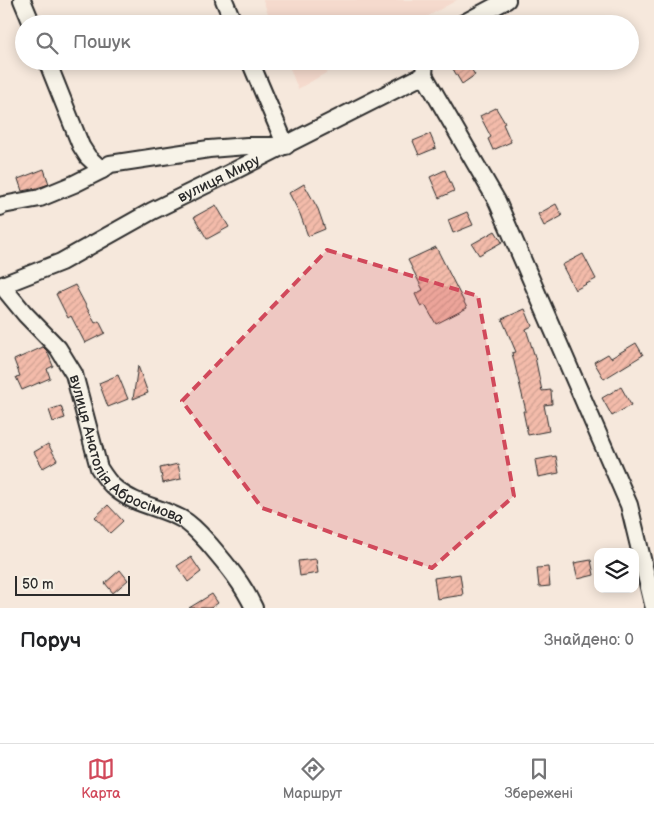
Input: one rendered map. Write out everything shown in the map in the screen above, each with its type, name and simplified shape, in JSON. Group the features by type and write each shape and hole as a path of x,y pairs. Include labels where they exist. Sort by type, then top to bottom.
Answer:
{"street":[{"path":"22,0 28,15"},
{"path":"224,0 230,15"},
{"path":"479,15 507,0"},
{"path":"51,70 81,146 88,157 102,170"},
{"path":"0,207 40,198 74,184 110,164 195,151 247,146 286,146 254,70"},
{"name":"вулиця Миру","path":"1,286 61,262 152,211 286,146 421,70"},
{"path":"426,70 497,201 630,505 654,608"},
{"name":"вулиця Анатолія Абросімова","path":"1,286 58,348 74,374 99,468 106,480 126,496 176,516 198,531 238,579 254,608"}],"highlighted area":[{"path":"327,250 478,296 514,496 432,568 262,508 182,401"}],"shaded area":[{"path":"263,0 457,0 430,15 269,15"},
{"path":"291,70 331,70 298,89"}],"building":[{"path":"454,70 472,70 475,75 462,84"},
{"path":"496,108 505,123 503,124 511,142 493,150 488,139 491,137 480,116"},
{"path":"430,134 436,148 419,155 413,141"},
{"path":"44,169 49,184 22,191 18,179"},
{"path":"445,170 454,191 439,198 430,177"},
{"path":"304,184 318,209 325,229 308,236 300,214 289,193"},
{"path":"556,204 562,216 544,226 538,214"},
{"path":"216,205 229,227 207,239 194,217"},
{"path":"467,212 473,225 453,233 448,220"},
{"path":"495,231 502,242 479,255 472,244"},
{"path":"436,247 467,308 436,324 425,305 421,307 415,294 423,290 408,260"},
{"path":"583,254 596,279 575,290 562,265"},
{"path":"75,285 95,323 99,321 105,333 85,343 71,316 68,318 56,294"},
{"path":"525,309 532,326 526,329 535,357 542,391 551,390 552,404 544,405 549,431 528,435 523,411 526,411 512,353 516,352 502,319"},
{"path":"636,343 643,355 604,379 594,362 608,354 611,358"},
{"path":"43,347 47,351 53,366 47,369 50,378 22,390 16,377 20,376 14,360"},
{"path":"138,366 148,393 133,399"},
{"path":"118,375 128,399 108,407 99,383"},
{"path":"621,387 631,405 612,416 602,398"},
{"path":"61,406 65,418 53,422 49,410"},
{"path":"48,444 57,460 43,468 34,452"},
{"path":"556,456 559,473 538,477 535,460"},
{"path":"178,464 181,479 163,483 160,468"},
{"path":"108,505 123,521 110,533 95,517"},
{"path":"191,557 201,572 188,582 177,566"},
{"path":"316,559 318,573 300,576 298,561"},
{"path":"591,560 594,575 578,579 574,563"},
{"path":"548,567 550,586 539,587 537,568"},
{"path":"120,570 128,580 113,593 105,583"},
{"path":"460,574 463,595 437,599 434,578"},
{"path":"212,594 218,603 211,608 189,608"}]}
